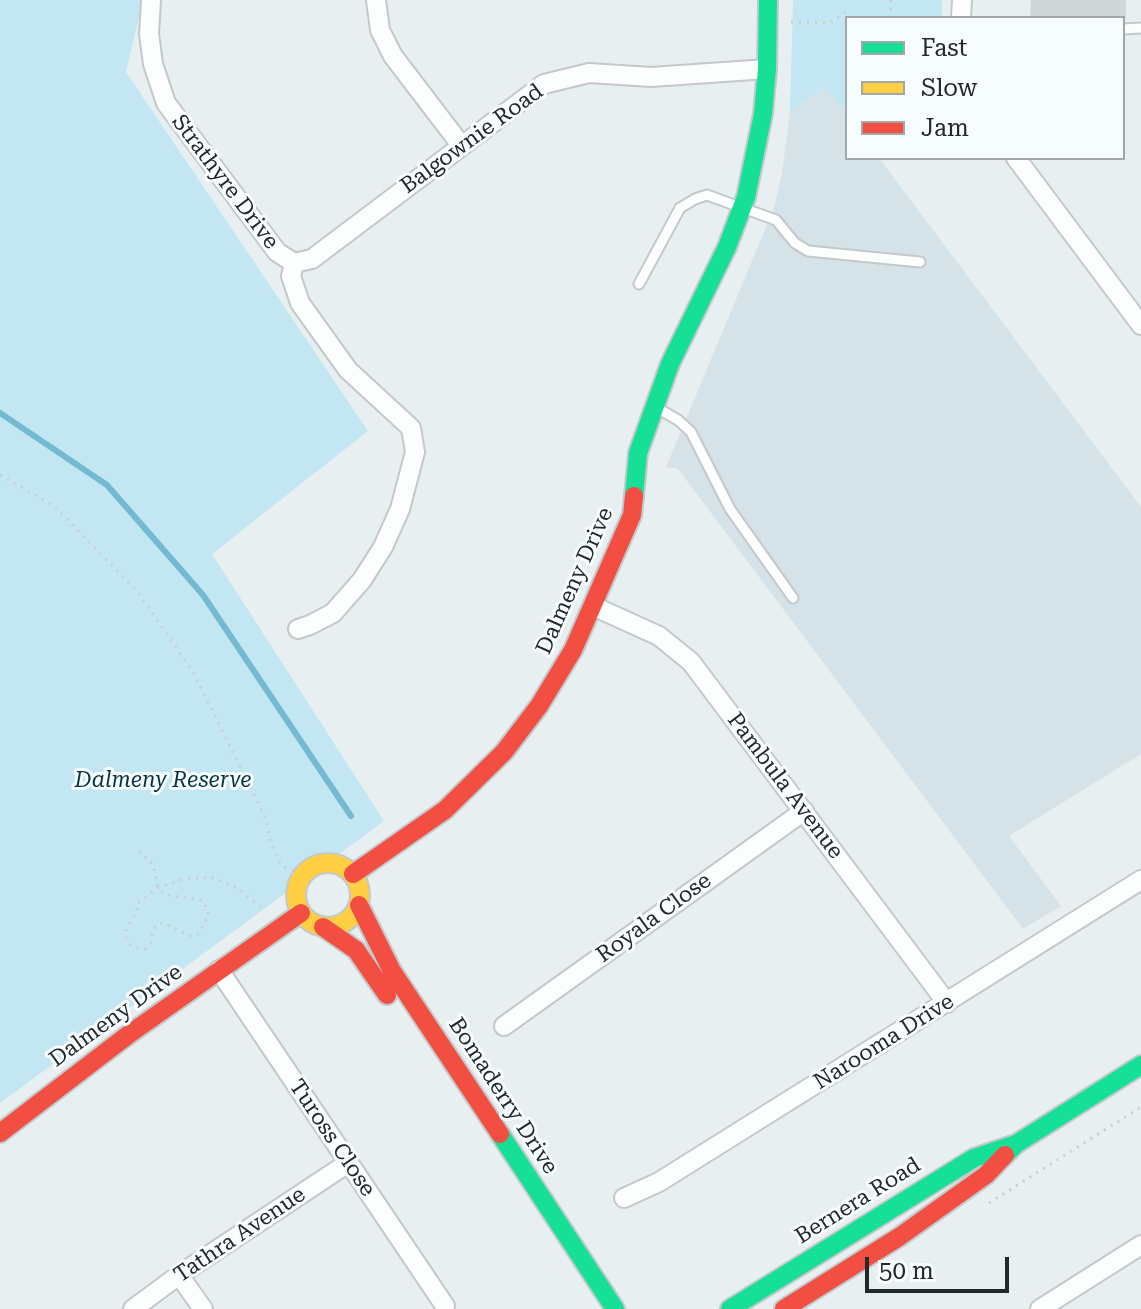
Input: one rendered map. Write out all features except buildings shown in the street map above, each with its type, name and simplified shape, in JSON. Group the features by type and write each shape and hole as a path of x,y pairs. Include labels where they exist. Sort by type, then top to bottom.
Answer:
{"street":[{"name":"Strathyre Drive","path":"151,0 149,34 153,64 166,103 277,252 294,263"},
{"path":"376,0 380,30 393,56 461,145"},
{"name":"Dalmeny Drive","path":"353,874 445,810 504,752 555,682 593,606 632,515 635,467 670,364 722,258 742,207 758,143 767,69 768,0"},
{"name":"Balgownie Road","path":"294,263 312,259 544,84 571,76 599,73 651,77 767,69"},
{"path":"1017,160 1141,325"},
{"path":"294,263 291,276 300,303 348,370 411,428 415,452 400,509 383,547 362,580 333,613 298,629"},
{"name":"Pambula Avenue","path":"593,606 645,629 680,652 702,675 947,1003"},
{"name":"Royala Close","path":"504,1026 804,811"},
{"path":"329,863 342,866 353,874 359,886 359,905 348,921 323,927 301,913 296,890 310,868 329,863"},
{"name":"Narooma Drive","path":"624,1198 659,1182 1141,880"},
{"name":"Bomaderry Drive","path":"359,905 392,971 615,1309"},
{"name":"Dalmeny Drive","path":"0,1133 128,1035 301,913"},
{"name":"Bomaderry Drive","path":"323,927 356,950 371,971 593,1309"},
{"name":"Tuross Close","path":"219,970 445,1306"},
{"name":"Bernera Road","path":"784,1309 938,1210 986,1175 1016,1144 1141,1065"},
{"name":"Bernera Road","path":"730,1309 974,1158 1016,1144"},
{"name":"Tathra Avenue","path":"133,1309 348,1163"},
{"path":"1040,1309 1141,1245"},
{"path":"179,1275 203,1309"}],"lane":[{"path":"639,284 680,208 707,195 776,220 795,243 808,251 920,262"},
{"path":"655,407 678,420 691,432 730,509 793,598"}],"path":[{"path":"768,20 830,23 847,11"},
{"path":"0,475 54,506 137,591 193,672 266,819 270,840 280,863 286,868"},
{"path":"139,851 153,864 158,888 170,896 199,899 205,904 209,916 198,934 189,936 164,923 153,930 151,942 145,949 130,944 125,936 137,912 137,904 158,888 184,879 210,877 237,888 263,905 277,931"}],"shaded area":[{"path":"825,87 845,112 845,160 881,160 1141,507 1141,754 1009,836 1061,906 1023,929 678,469 666,467 774,208 790,111"}],"green space":[{"name":"Dalmeny Reserve","path":"0,0 143,0 126,72 368,431 212,554 384,821 0,1103"},
{"path":"793,0 942,0 942,16 845,16 845,112 825,87 790,111"}],"waterway":[{"path":"0,413 107,485 203,595 351,816"}],"traffic: fast":[{"path":"634,496 638,453 670,364 727,247 746,197 763,114 768,0"},
{"path":"1005,1155 1016,1144 1141,1065"},
{"path":"500,1134 615,1309"},
{"path":"730,1309 974,1158 1013,1145"}],"traffic: slow":[{"path":"328,863 340,865 351,872 358,883 360,895 358,907 351,918 340,925 328,927 316,925 305,918 298,907 296,895 298,883 305,872 316,865 328,863"}],"traffic: jam":[{"path":"353,874 445,810 504,752 539,706 573,650 632,515 634,496"},
{"path":"359,905 392,971 500,1134"},
{"path":"0,1133 128,1035 301,913"},
{"path":"323,927 356,950 387,995"},
{"path":"784,1309 899,1237 986,1175 1005,1155"}]}
